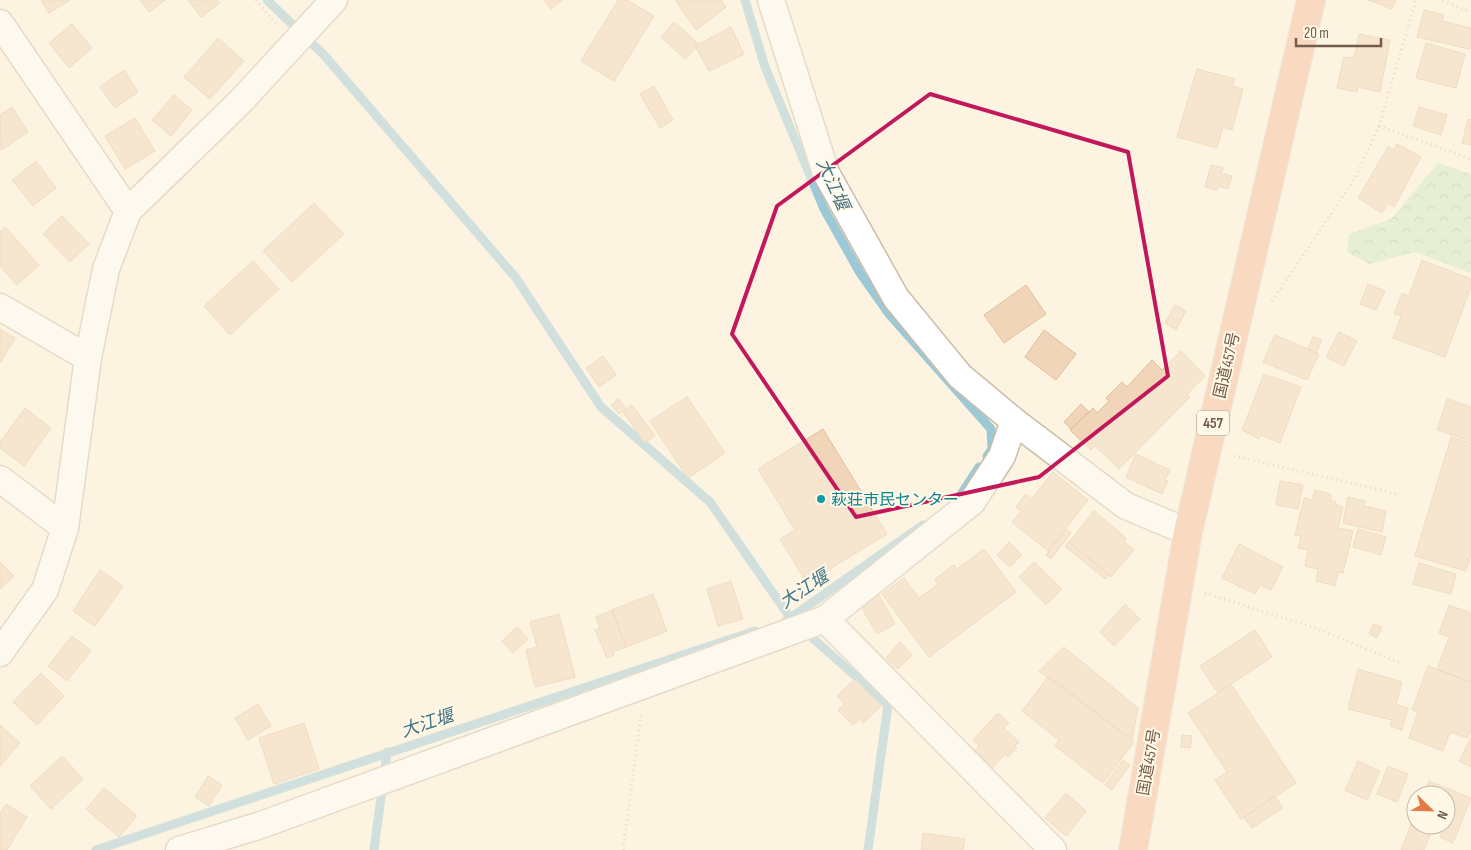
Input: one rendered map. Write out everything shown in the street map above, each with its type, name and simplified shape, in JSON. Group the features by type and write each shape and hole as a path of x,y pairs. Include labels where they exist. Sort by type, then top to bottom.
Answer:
{"highway":[{"name":"国道457号","path":"1133,850 1188,532 1311,0"}],"street":[{"path":"0,653 45,590 65,528 88,358 106,269 128,211 241,101 334,0"},
{"path":"771,0 826,173 896,298 960,376 1014,421 1126,506 1188,532"},
{"path":"0,24 128,211"},
{"path":"0,307 88,358"},
{"path":"179,850 261,825 825,619 972,502 1002,456 1014,421"},
{"path":"0,479 65,528"},
{"path":"825,619 1053,850"}],"path":[{"path":"1266,309 1354,180 1379,126 1416,0"},
{"path":"1443,0 1467,11"},
{"path":"1379,126 1471,160"},
{"path":"1207,450 1398,494"},
{"path":"1178,584 1318,629 1400,662"},
{"path":"623,850 645,684"}],"highlighted area":[{"path":"930,94 1128,152 1168,376 1039,477 856,517 732,334 777,206"}],"green space":[{"path":"1438,163 1471,174 1471,273 1415,252 1369,264 1347,252 1349,234 1391,219"}],"building":[{"path":"41,0 70,0 49,13"},
{"path":"140,0 165,0 149,12"},
{"path":"188,0 217,0 220,3 201,17"},
{"path":"544,0 562,0 551,9"},
{"path":"618,0 627,0 654,16 614,81 581,61"},
{"path":"675,0 721,0 726,7 696,30"},
{"path":"1368,0 1396,0 1392,9"},
{"path":"1424,10 1444,15 1442,21 1471,28 1471,45 1469,49 1417,37"},
{"path":"674,22 699,44 685,59 661,37"},
{"path":"72,24 92,48 69,68 49,43"},
{"path":"731,27 744,54 709,71 695,46"},
{"path":"1359,34 1390,40 1380,92 1358,87 1357,92 1337,88 1344,57 1354,58"},
{"path":"218,38 244,61 210,99 184,77"},
{"path":"1426,43 1465,54 1456,88 1416,78"},
{"path":"1197,69 1235,79 1232,86 1243,89 1232,130 1223,127 1217,148 1177,137"},
{"path":"124,70 138,92 115,108 100,87"},
{"path":"654,86 673,120 660,128 640,94"},
{"path":"174,95 192,110 171,136 152,120"},
{"path":"12,107 28,132 1,150 0,115"},
{"path":"1419,107 1447,115 1441,135 1413,126"},
{"path":"135,118 155,151 125,169 105,136"},
{"path":"1468,119 1471,120 1471,145 1462,143"},
{"path":"1397,144 1421,157 1394,207 1388,203 1382,213 1358,198 1388,147 1394,150"},
{"path":"36,161 56,188 33,206 12,180"},
{"path":"1211,165 1223,168 1221,173 1232,176 1228,189 1218,186 1217,190 1205,187"},
{"path":"314,203 344,234 292,282 263,251"},
{"path":"62,216 89,244 70,262 43,234"},
{"path":"5,227 39,265 17,285 0,266 0,232"},
{"path":"1422,260 1471,279 1471,287 1445,357 1393,338 1401,316 1394,314 1402,293 1409,296"},
{"path":"253,261 279,289 230,335 204,306"},
{"path":"1368,284 1385,291 1376,310 1360,304"},
{"path":"1026,285 1046,314 1004,343 984,315"},
{"path":"1175,305 1186,311 1176,330 1165,323"},
{"path":"0,329 15,338 0,363"},
{"path":"1044,330 1076,354 1056,380 1025,357"},
{"path":"1339,332 1357,341 1344,366 1326,357"},
{"path":"1275,335 1319,354 1307,380 1263,362"},
{"path":"1313,337 1322,340 1316,353 1308,349"},
{"path":"1181,351 1205,376 1187,394 1190,397 1119,469 1095,446 1091,450 1070,430 1093,408 1097,413 1109,401 1106,398 1122,382 1127,387 1152,360 1162,370"},
{"path":"603,356 616,375 599,387 586,368"},
{"path":"1264,374 1301,387 1280,443 1261,435 1259,439 1242,430"},
{"path":"687,397 725,453 688,478 650,421"},
{"path":"618,399 626,408 619,414 611,405"},
{"path":"1447,399 1471,407 1471,441 1437,430"},
{"path":"1081,404 1089,412 1071,429 1064,422"},
{"path":"632,405 655,436 645,443 623,412"},
{"path":"25,408 51,428 24,466 0,448 0,442"},
{"name":"萩荘市民センター","path":"823,429 887,534 807,583 780,539 795,530 758,469"},
{"path":"1451,437 1471,443 1471,555 1466,571 1415,556"},
{"path":"1136,454 1170,470 1165,480 1168,481 1162,494 1126,477"},
{"path":"1053,472 1088,500 1048,551 1012,522 1021,511 1016,507 1026,494 1032,499"},
{"path":"1280,481 1303,485 1298,509 1276,505"},
{"path":"1315,490 1331,494 1330,500 1336,502 1336,505 1343,507 1338,528 1353,531 1343,573 1338,572 1335,586 1316,581 1318,569 1305,566 1308,550 1298,548 1301,536 1295,535 1304,498 1312,500"},
{"path":"1348,497 1365,501 1364,506 1386,511 1382,532 1343,523"},
{"path":"1094,511 1126,538 1124,541 1134,550 1111,577 1069,542"},
{"path":"1066,529 1071,533 1051,559 1046,555"},
{"path":"1358,529 1386,537 1381,555 1353,547"},
{"path":"1009,542 1022,555 1010,567 997,555"},
{"path":"1069,542 1109,575 1105,579 1065,546"},
{"path":"1239,544 1283,567 1271,590 1260,585 1255,594 1222,578"},
{"path":"984,549 1016,592 929,657 882,594 904,578 919,598 938,584 935,579 954,565 957,569"},
{"path":"0,562 14,576 0,589"},
{"path":"1034,562 1062,589 1046,605 1019,577"},
{"path":"1419,563 1456,574 1451,594 1413,584"},
{"path":"100,570 123,586 95,626 73,611"},
{"path":"731,581 743,619 718,626 707,589"},
{"path":"653,594 667,631 626,647 612,610"},
{"path":"878,594 895,624 877,634 860,605"},
{"path":"1125,604 1140,619 1114,646 1100,632"},
{"path":"1449,605 1471,613 1471,682 1437,670 1449,637 1439,633"},
{"path":"612,610 626,647 613,652 614,655 607,658 595,630 600,628 596,617"},
{"path":"559,614 575,677 535,687 526,650 537,647 530,622"},
{"path":"1373,624 1382,627 1377,638 1369,634"},
{"path":"517,627 528,639 513,653 502,641"},
{"path":"1255,630 1272,657 1218,693 1200,666"},
{"path":"72,636 91,651 67,681 48,666"},
{"path":"900,642 912,655 898,669 886,658"},
{"path":"1064,647 1138,708 1132,740 1039,671"},
{"path":"1428,666 1471,682 1471,730 1468,738 1450,732 1443,751 1409,738 1418,712 1412,710"},
{"path":"1358,669 1402,682 1396,705 1408,708 1402,730 1390,726 1392,720 1348,709"},
{"path":"41,673 64,696 37,725 13,702"},
{"path":"1048,677 1054,682 1055,680 1134,742 1103,783 1055,746 1059,740 1022,711"},
{"path":"855,679 881,706 863,723 860,719 853,725 838,710 844,704 837,696"},
{"path":"1231,684 1296,783 1241,819 1215,780 1227,772 1188,713"},
{"path":"258,704 271,726 248,740 235,718"},
{"path":"998,713 1009,723 1004,728 1019,742 1015,746 1017,748 1008,757 1005,754 993,767 975,751 979,746 973,740"},
{"path":"304,723 319,769 274,784 259,738"},
{"path":"0,725 20,743 0,766"},
{"path":"1182,735 1192,736 1190,748 1181,747"},
{"path":"1471,738 1471,767 1459,761"},
{"path":"62,756 83,779 51,809 30,786"},
{"path":"1123,760 1130,765 1112,790 1105,785"},
{"path":"1358,761 1380,771 1367,800 1345,790"},
{"path":"1388,766 1408,774 1397,802 1377,794"},
{"path":"208,776 222,785 209,806 195,797"},
{"path":"1429,781 1439,785 1427,785"},
{"path":"104,788 137,816 119,837 86,809"},
{"path":"1456,792 1471,798 1453,843 1440,837 1441,835 1456,835"},
{"path":"1066,793 1086,811 1066,836 1045,818"},
{"path":"1275,796 1283,808 1252,828 1244,817"},
{"path":"6,804 27,817 7,850 0,850 0,813"},
{"path":"923,833 965,839 963,850 921,850"},
{"path":"1407,835 1430,835 1424,850 1401,850"}],"waterway":[{"path":"267,0 324,55 516,278 601,407 710,502 791,619 888,705 868,850"},
{"name":"大江堰","path":"745,0 765,67 824,209 860,273 889,314 991,429 992,449 987,456"},
{"name":"大江堰","path":"956,502 979,467"},
{"name":"大江堰","path":"786,621 923,525"},
{"name":"大江堰","path":"96,850 755,631"},
{"path":"374,850 387,752"}],"place":[{"name":"萩荘市民センター","path":"821,499"}]}
